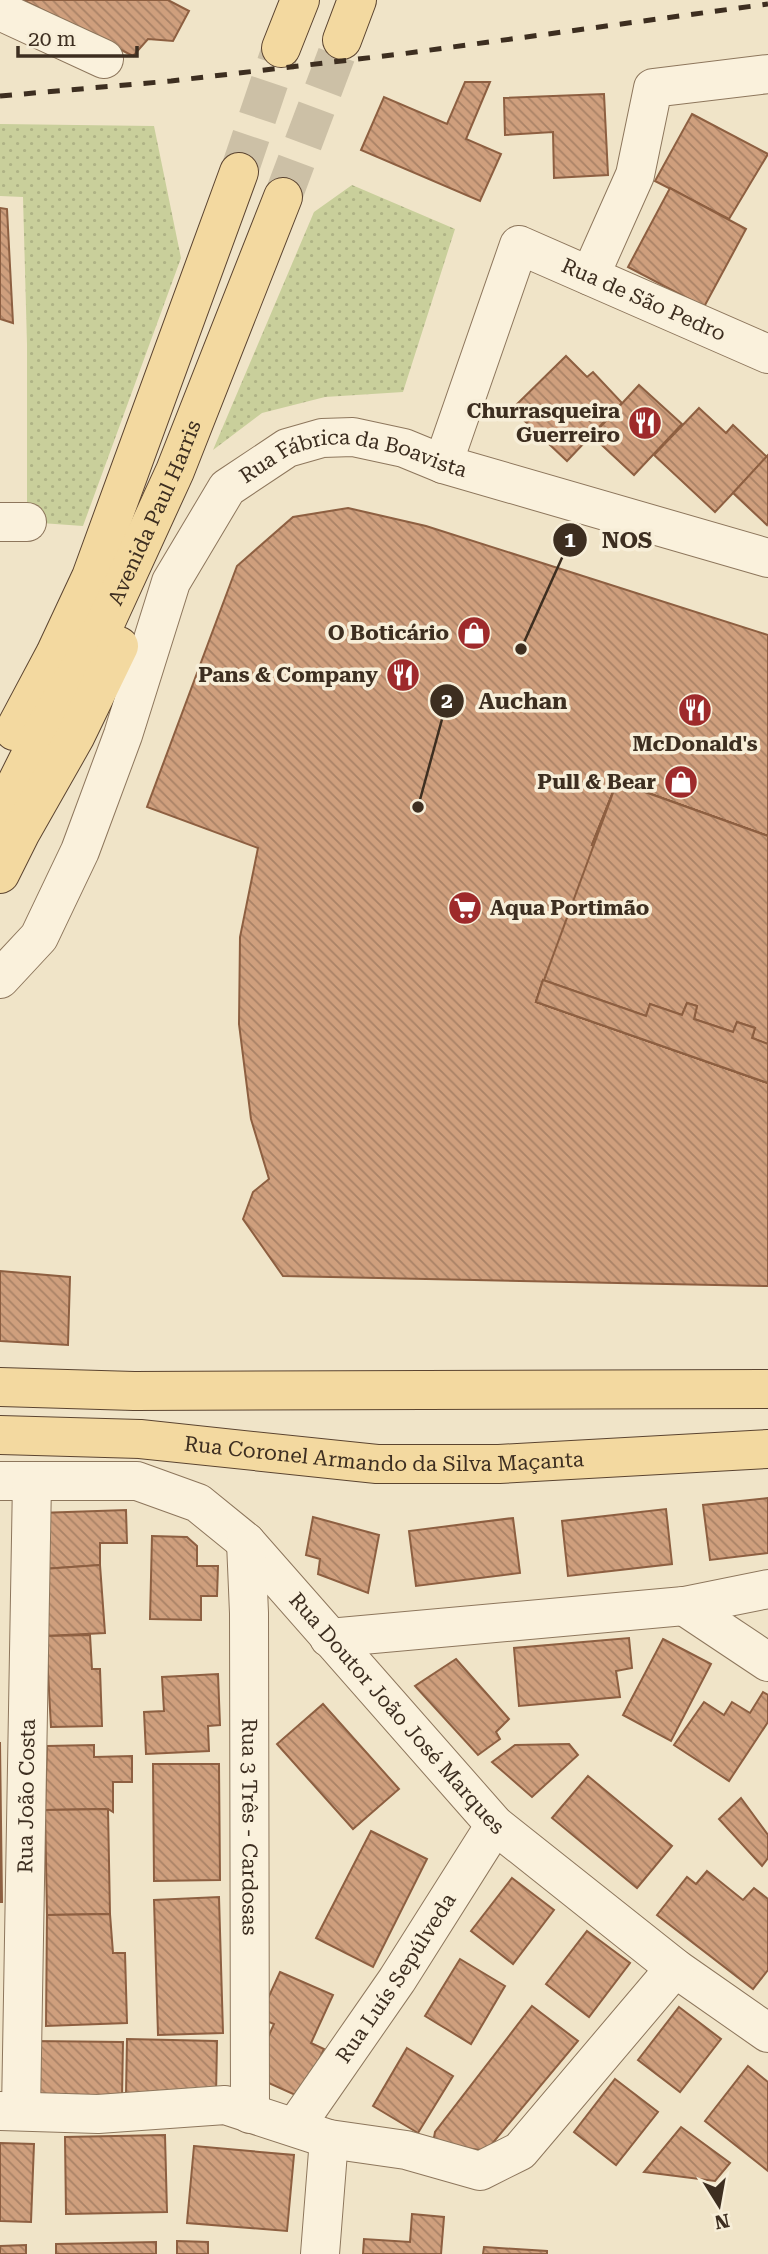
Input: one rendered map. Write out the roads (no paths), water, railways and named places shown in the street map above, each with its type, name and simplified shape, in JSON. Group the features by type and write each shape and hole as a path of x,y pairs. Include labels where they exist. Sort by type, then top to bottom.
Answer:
{"main road":[{"path":"281,48 300,0"},
{"path":"342,40 357,0"},
{"name":"Avenida Paul Harris","path":"0,756 55,654 91,577 239,172"},
{"name":"Avenida Paul Harris","path":"0,816 39,738 104,626 175,471 283,197"},
{"path":"0,874 75,737 121,641 175,471"},
{"path":"0,734 55,654"},
{"path":"0,1387 134,1391 768,1389"},
{"name":"Rua Coronel Armando da Silva Maçanta","path":"0,1435 140,1439 377,1464 499,1464 768,1449"}],"street":[{"path":"0,11 104,59"},
{"path":"590,276 635,175 653,88 768,74"},
{"name":"Rua de São Pedro","path":"443,464 519,245 768,354"},
{"name":"Rua Fábrica da Boavista","path":"0,979 38,937 80,851 123,735 170,582 227,488 287,448 322,438 353,437 404,448 443,464 768,558"},
{"name":"Rua Doutor João José Marques","path":"16,1481 137,1481 198,1503 246,1542 495,1825 675,1968 768,2033"},
{"name":"Rua João Costa","path":"11,2111 16,1481"},
{"name":"Rua 3 Três - Cardosas","path":"246,1542 249,1613 250,2114"},
{"path":"329,1638 684,1606 768,1589"},
{"path":"684,1606 768,1662"},
{"name":"Rua Luís Sepúlveda","path":"312,2133 397,1980 495,1825"},
{"path":"11,2111 98,2114 225,2105 312,2133 405,2150 480,2171 520,2151 675,1968"},
{"path":"312,2133 320,2254"}],"tunnel":[{"path":"283,197 342,40"},
{"path":"239,172 281,48"}],"railway":[{"path":"0,96 171,81 401,54 768,4"}],"place":[{"name":"Churrasqueira Guerreiro","path":"645,423"},
{"name":"O Boticário","path":"474,633"},
{"name":"NOS","path":"521,649"},
{"name":"Pans & Company","path":"403,675"},
{"name":"McDonald's","path":"695,710"},
{"name":"Pull & Bear","path":"681,782"},
{"name":"Auchan","path":"418,807"},
{"name":"Aqua Portimão","path":"465,908"}]}
